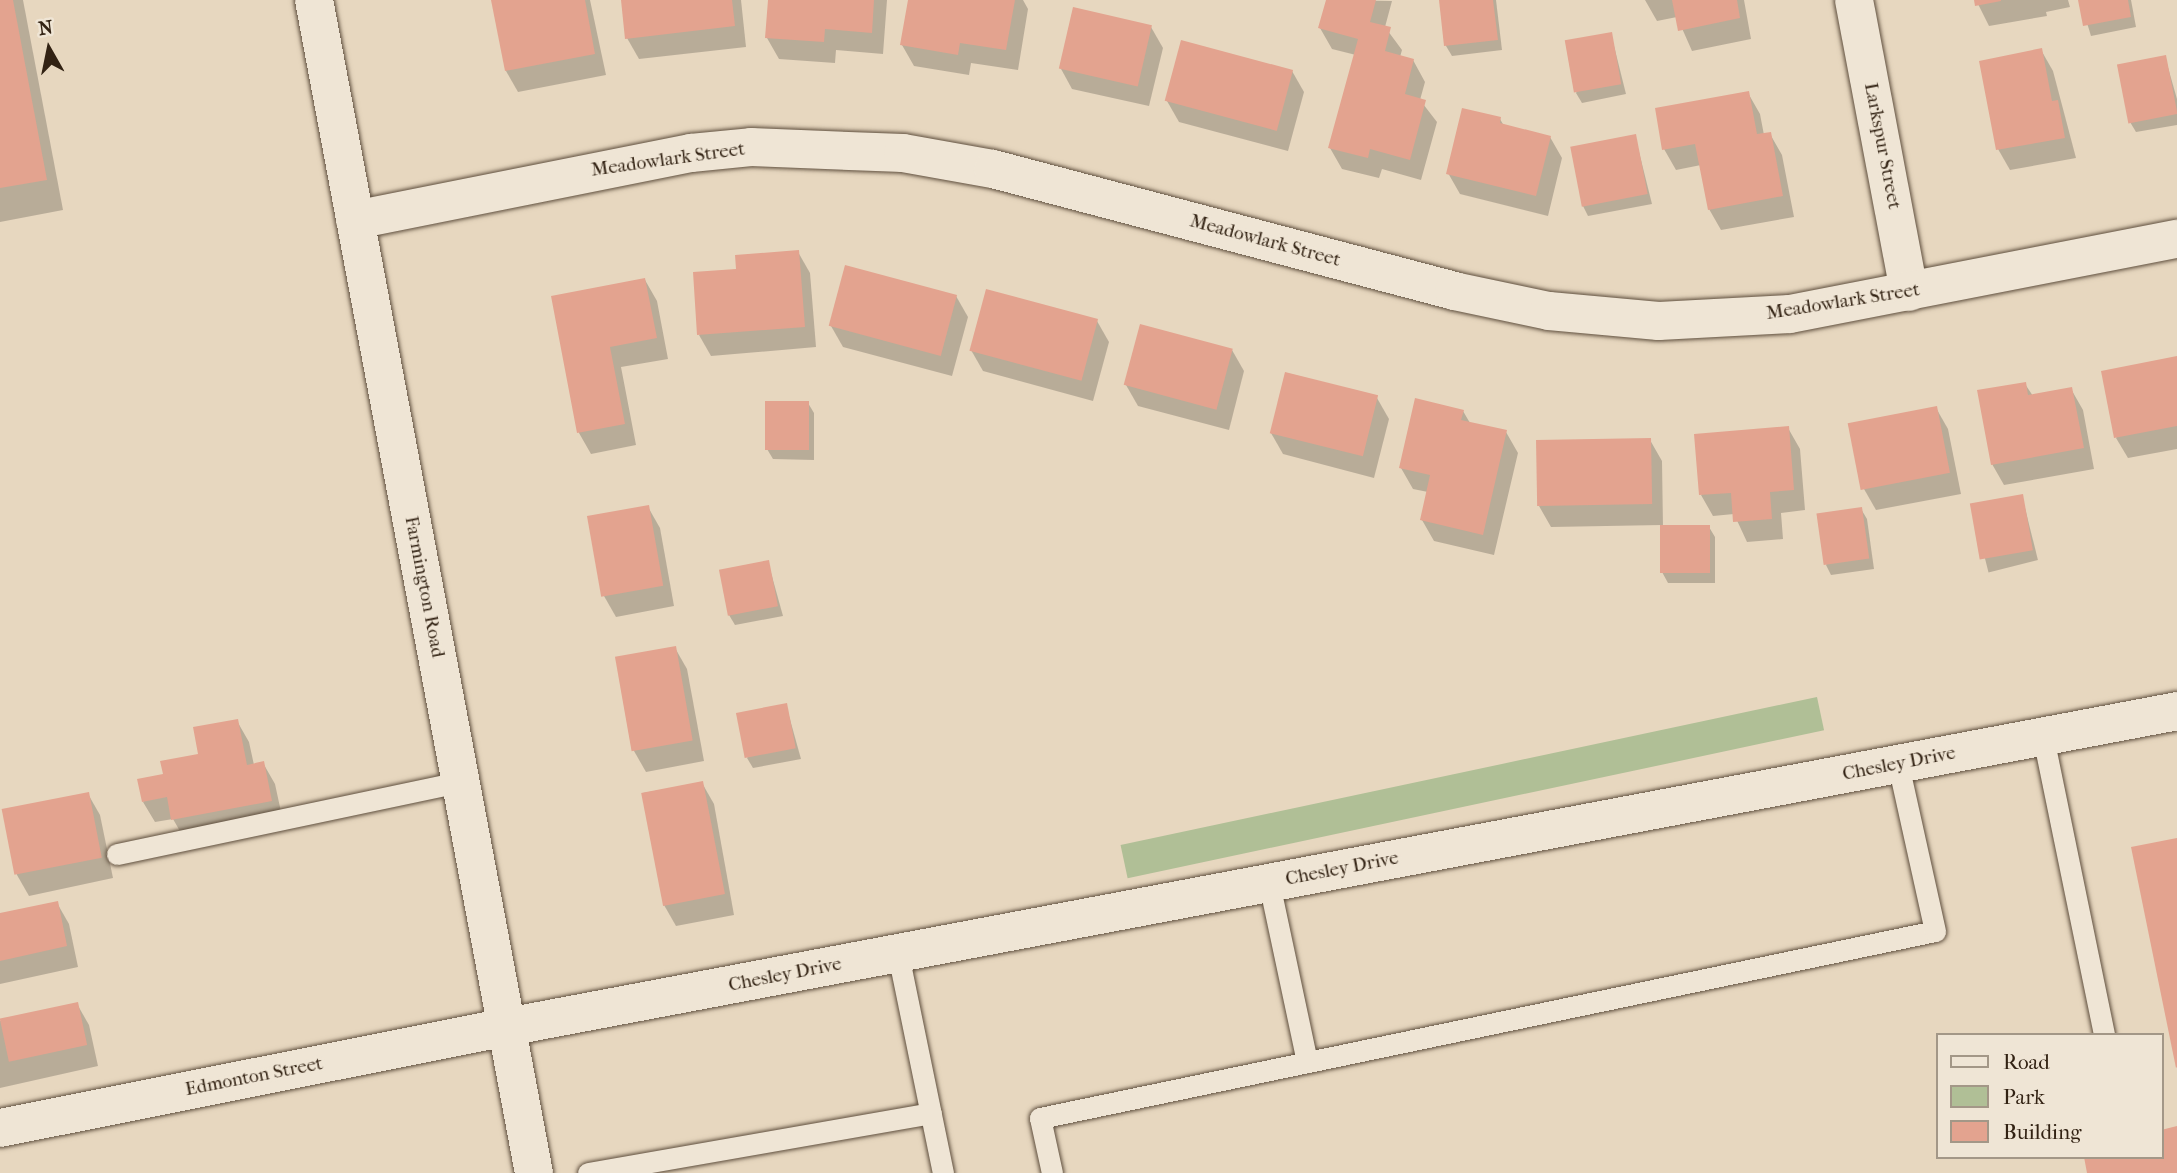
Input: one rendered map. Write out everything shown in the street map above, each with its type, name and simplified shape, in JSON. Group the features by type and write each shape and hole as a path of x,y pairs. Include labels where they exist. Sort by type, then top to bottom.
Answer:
{"street":[{"name":"Farmington Road","path":"314,0 534,1173"},
{"name":"Larkspur Street","path":"1854,0 1909,292"},
{"name":"Meadowlark Street","path":"355,220 691,153 826,148 903,153 993,169 1319,257 1549,311 1660,321 1790,314 2177,239"},
{"name":"Chesley Drive","path":"507,1027 2177,711"},
{"name":"Edmonton Street","path":"0,1128 507,1027"}],"lane":[{"path":"2043,737 2104,1033"},
{"path":"1052,1173 1040,1118 1935,931 1898,764"},
{"path":"117,854 460,782"},
{"path":"1269,883 1307,1062"},
{"path":"898,954 943,1173"},
{"path":"588,1173 931,1112"}],"green space":[{"path":"1817,697 1824,730 1128,878 1121,845"}],"building":[{"path":"0,0 13,0 47,180 0,188"},
{"path":"491,0 585,0 595,54 505,71"},
{"path":"621,0 732,0 735,26 625,39"},
{"path":"768,0 874,0 872,33 825,29 824,42 765,38"},
{"path":"908,0 1015,0 1006,50 960,43 958,55 900,45"},
{"path":"1326,0 1376,0 1370,22 1391,27 1385,51 1414,59 1405,94 1426,100 1410,160 1370,149 1368,158 1328,148 1358,39 1318,28"},
{"path":"1439,0 1493,0 1498,40 1444,46"},
{"path":"1672,0 1737,0 1740,18 1678,31"},
{"path":"1974,0 2001,0 2001,1 1975,6"},
{"path":"2078,0 2128,0 2131,17 2083,26"},
{"path":"1073,7 1152,25 1138,87 1059,68"},
{"path":"1612,32 1621,84 1574,93 1565,40"},
{"path":"1181,40 1293,70 1277,131 1165,101"},
{"path":"2042,48 2052,101 2058,100 2065,138 1996,150 1979,61"},
{"path":"2166,55 2177,114 2128,123 2117,65"},
{"path":"1749,91 1757,134 1771,132 1783,196 1708,210 1695,144 1662,150 1655,108"},
{"path":"1462,108 1501,117 1500,123 1551,136 1536,196 1446,174"},
{"path":"1636,134 1648,194 1582,207 1570,147"},
{"path":"799,250 805,327 697,335 693,272 736,269 735,255"},
{"path":"845,265 957,295 941,356 829,326"},
{"path":"645,278 657,338 610,347 625,424 577,433 551,296"},
{"path":"986,289 1098,319 1081,381 969,351"},
{"path":"1140,324 1233,349 1216,410 1124,385"},
{"path":"2177,356 2177,426 2114,438 2101,371"},
{"path":"1285,372 1378,395 1363,456 1270,433"},
{"path":"2026,382 2028,395 2072,387 2084,448 1991,465 1977,390"},
{"path":"1415,398 1464,410 1461,420 1507,430 1483,535 1420,520 1430,475 1399,468"},
{"path":"765,401 809,401 809,450 765,450"},
{"path":"1937,406 1950,473 1861,490 1848,423"},
{"path":"1789,426 1794,490 1770,492 1772,519 1733,522 1731,493 1699,495 1694,434"},
{"path":"1651,438 1652,504 1537,506 1536,440"},
{"path":"2023,494 2033,550 1980,560 1970,503"},
{"path":"649,505 663,586 601,597 587,516"},
{"path":"1862,507 1869,558 1824,565 1816,513"},
{"path":"1660,525 1710,525 1710,573 1660,573"},
{"path":"769,560 778,606 728,616 719,570"},
{"path":"676,646 693,741 632,751 615,657"},
{"path":"787,703 796,748 745,758 736,713"},
{"path":"238,719 247,765 264,761 272,801 171,820 167,797 142,802 137,779 163,774 160,761 198,754 193,727"},
{"path":"703,781 725,894 663,906 641,793"},
{"path":"89,792 102,858 14,875 2,809"},
{"path":"2177,838 2177,1067 2176,1068 2131,847"},
{"path":"58,901 67,946 0,961 0,913"},
{"path":"78,1002 87,1045 9,1062 0,1019"},
{"path":"2177,1126 2177,1173 2087,1173 2084,1159 2163,1159 2163,1130"}]}
